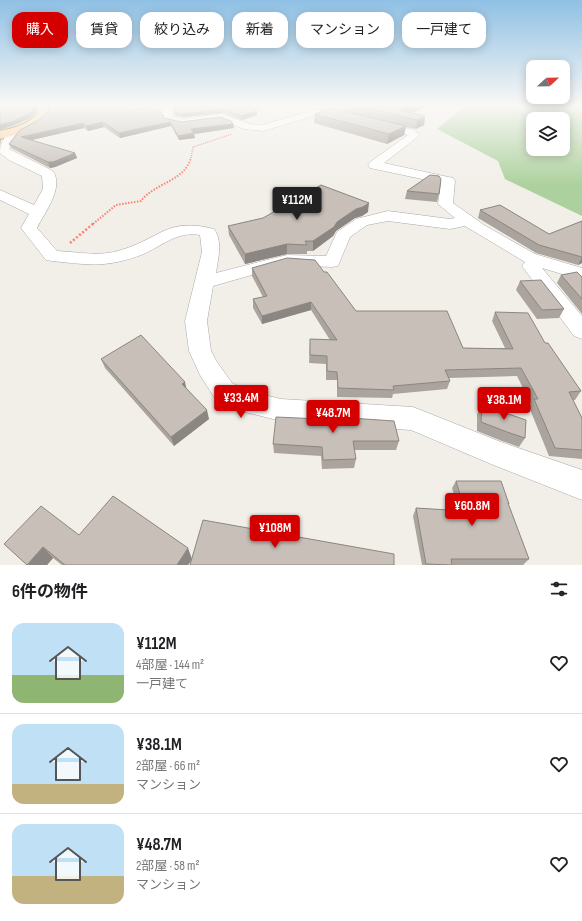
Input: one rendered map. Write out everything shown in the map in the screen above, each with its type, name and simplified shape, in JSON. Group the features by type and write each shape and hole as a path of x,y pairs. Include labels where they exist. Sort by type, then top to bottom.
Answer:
{"street":[{"path":"16,132 3,150 13,157 48,174 50,189 36,212 29,228 52,256 82,259 117,257 136,252 181,229 198,229 208,232 211,252 196,321 200,351 208,368 223,390 242,401 281,410 413,419 500,455 582,485"},
{"path":"411,132 415,135 374,165 448,181 445,204 467,220 528,258 582,274"},
{"path":"0,194 36,212"},
{"path":"204,282 287,260 332,262 342,235 362,222 388,216 450,224 467,220"},
{"path":"531,266 582,331"}],"path":[{"path":"52,256 116,205 141,201 146,194 177,176 190,162 193,147 240,132"}],"green space":[{"path":"443,132 526,132 526,156 570,156 570,132 582,132 582,216 505,179 498,161"}],"building":[{"path":"18,132 42,132 21,137 75,153 53,162 48,162 9,144"},
{"path":"176,132 194,133 178,136"},
{"path":"430,175 439,176 441,179 439,194 407,191"},
{"path":"321,185 369,203 356,209 337,222 334,227 313,241 305,241 307,245 287,244 245,254 228,226 263,218"},
{"path":"500,205 549,234 582,221 582,257 539,245 480,210"},
{"path":"287,258 315,260 324,272 327,272 356,311 447,311 463,348 513,349 495,312 528,313 545,343 548,343 581,391 569,392 582,418 582,450 555,448 534,399 538,399 521,368 445,370 450,381 393,386 394,390 338,388 337,372 327,371 327,356 310,355 310,339 337,340 311,302 262,316 253,299 267,296 252,268"},
{"path":"577,272 582,277 582,299 561,275"},
{"path":"541,280 564,309 542,310 520,281"},
{"path":"141,335 185,382 182,384 207,410 171,437 101,359"},
{"path":"482,405 526,420 525,438 481,422"},
{"path":"276,417 320,419 319,417 336,417 394,421 399,441 353,441 356,459 323,460 322,447 273,444"},
{"path":"456,481 501,481 529,559 451,559 452,565 426,564 416,508 465,511"},
{"path":"113,496 188,548 177,565 65,565 43,547 27,565 4,544 41,506 79,535"},
{"path":"203,520 394,554 394,565 190,565"}]}
